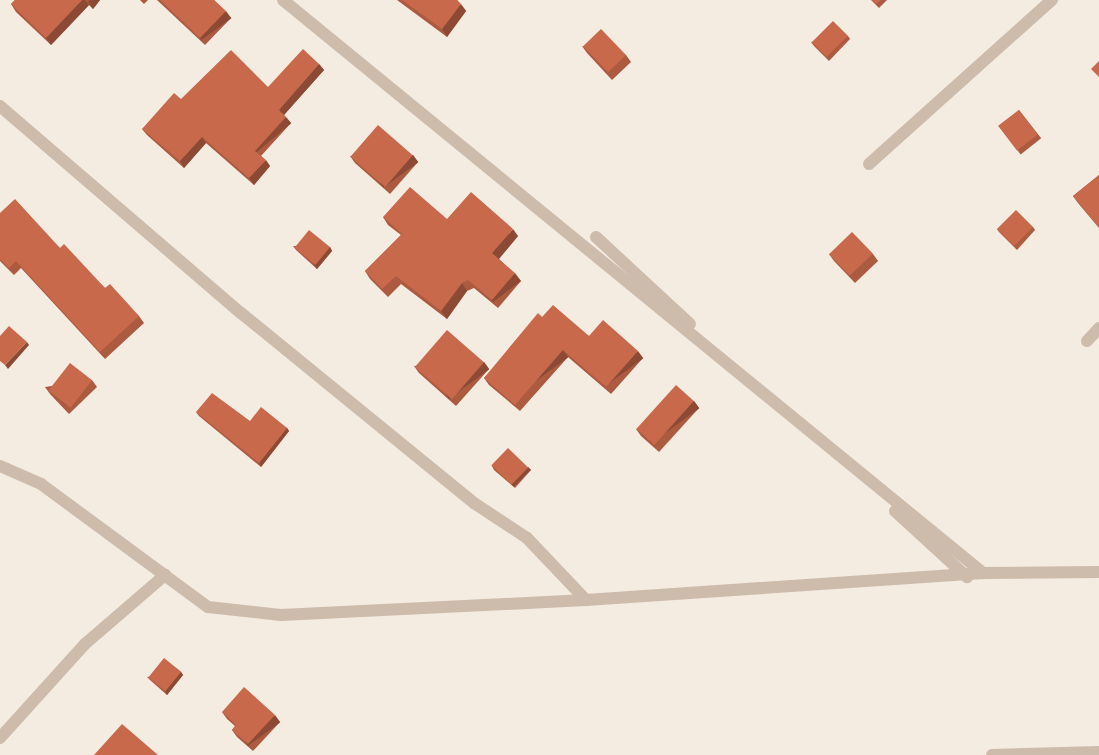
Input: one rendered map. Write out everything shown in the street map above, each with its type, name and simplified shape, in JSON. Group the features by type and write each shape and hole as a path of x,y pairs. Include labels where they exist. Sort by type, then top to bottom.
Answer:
{"street":[{"path":"283,0 983,573"},
{"path":"870,164 1052,0"},
{"path":"0,106 241,313 474,503 527,538 586,600"},
{"path":"596,237 971,581 1099,565"},
{"path":"1087,341 1099,328"},
{"path":"0,466 41,484 208,607 281,615 586,600 983,573 1099,572"},
{"path":"0,738 85,644 165,575"},
{"path":"992,755 1099,752"}],"building":[{"path":"15,0 82,0 46,38 11,4"},
{"path":"160,0 214,0 226,11 200,38"},
{"path":"402,0 457,0 461,4 442,29"},
{"path":"872,0 881,0 876,4"},
{"path":"833,21 848,36 827,57 812,42"},
{"path":"601,29 626,55 608,72 583,46"},
{"path":"303,49 319,64 279,110 286,117 255,151 266,160 249,178 202,137 180,161 142,129 174,93 181,99 231,50 268,87"},
{"path":"1099,61 1099,77 1091,69"},
{"path":"1019,110 1038,135 1017,150 998,126"},
{"path":"378,125 413,155 385,187 350,157"},
{"path":"1099,175 1099,227 1073,196"},
{"path":"410,187 447,219 471,192 513,229 492,253 515,273 492,300 468,280 462,283 441,311 396,276 382,289 365,271 402,234 383,217"},
{"path":"15,199 60,248 64,244 105,288 110,284 139,316 100,352 16,261 9,268 0,259 0,213"},
{"path":"1016,210 1033,227 1014,246 997,229"},
{"path":"309,230 330,247 316,265 295,248"},
{"path":"852,232 873,254 850,276 829,254"},
{"path":"553,305 589,336 603,320 638,351 606,387 563,350 515,405 484,378 538,313 542,317"},
{"path":"9,326 27,342 5,365 0,361 0,336"},
{"path":"447,330 484,362 452,399 415,367"},
{"path":"70,363 92,380 71,408 48,391"},
{"path":"676,385 694,401 654,445 637,429"},
{"path":"212,393 250,421 261,407 287,428 259,463 196,412"},
{"path":"508,448 528,467 511,485 491,465"},
{"path":"164,658 181,672 165,691 148,677"},
{"path":"244,687 275,715 248,744 232,730 236,725 222,712"},
{"path":"122,724 158,755 94,755"}]}
